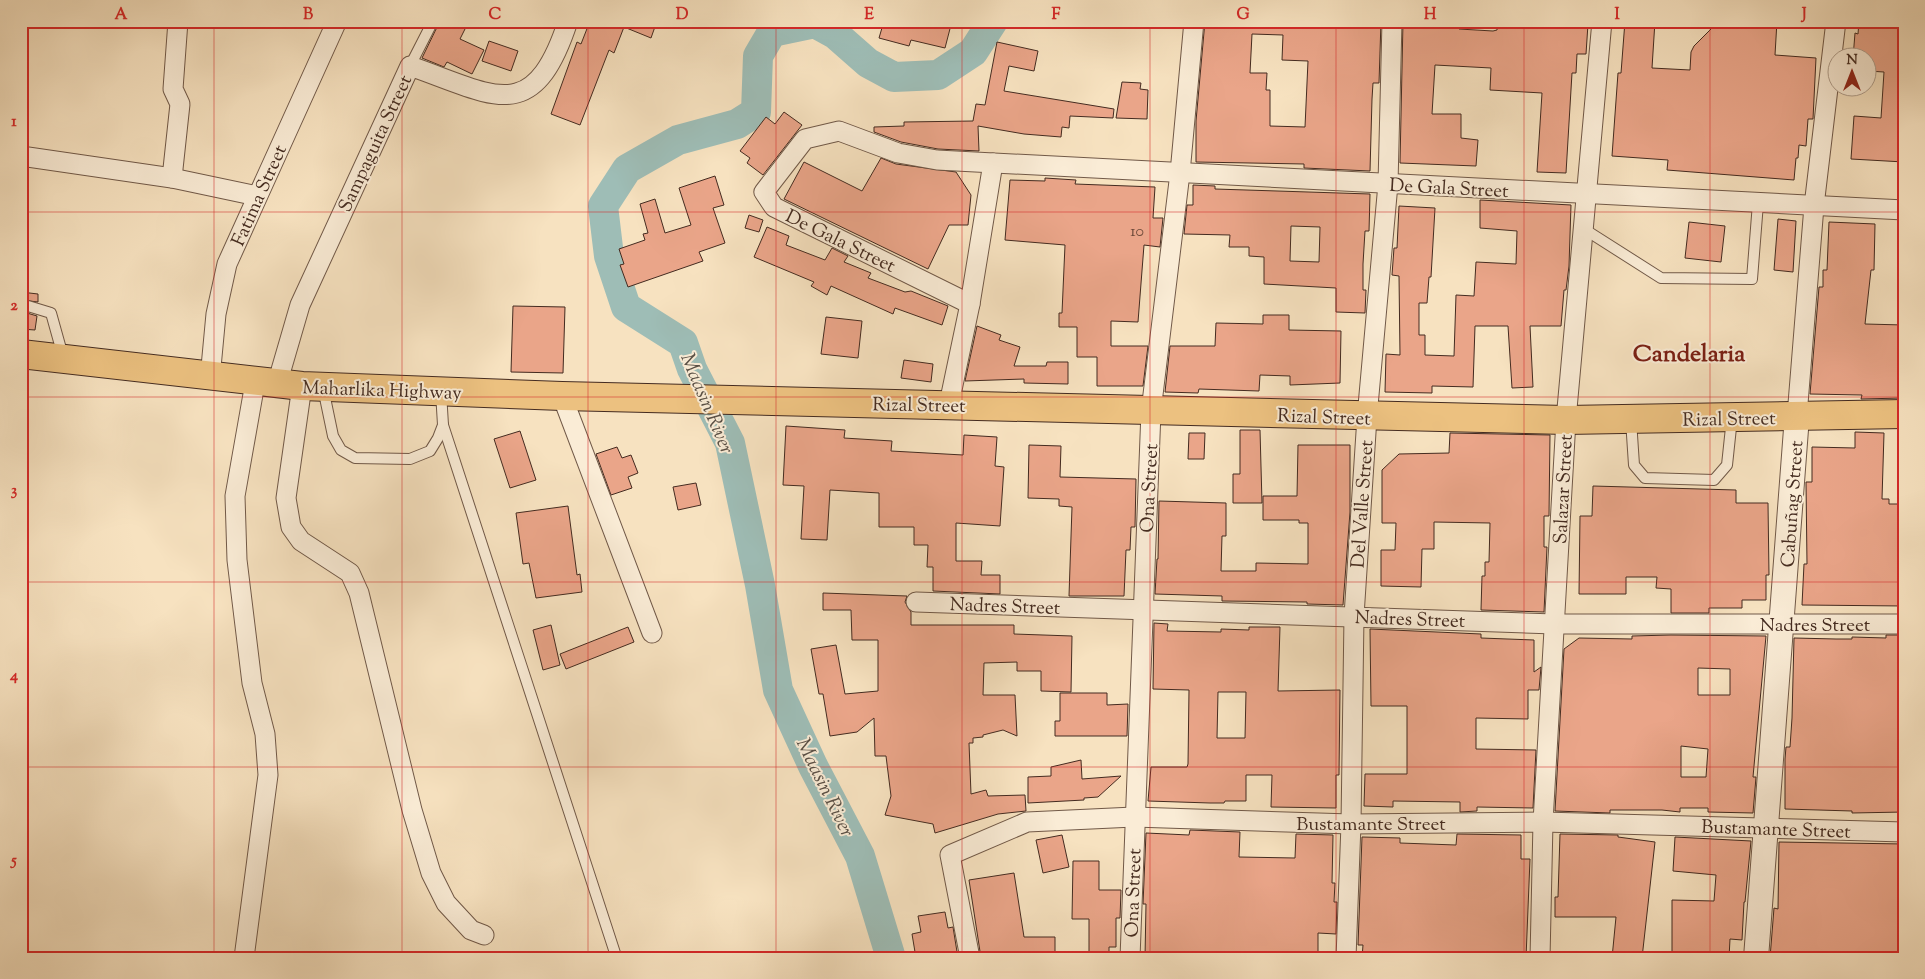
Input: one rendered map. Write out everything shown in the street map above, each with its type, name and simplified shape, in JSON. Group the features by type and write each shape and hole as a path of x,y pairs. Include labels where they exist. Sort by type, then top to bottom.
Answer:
{"main road":[{"name":"Maharlika Highway","path":"21,354 210,378 289,385 562,396 744,400"},
{"name":"Rizal Street","path":"744,400 949,404 1367,417 1566,420 1904,414"}],"street":[{"path":"172,178 180,104 173,89 178,21"},
{"name":"Fatima Street","path":"210,378 216,314 227,264 337,21"},
{"name":"Sampaguita Street","path":"289,385 300,305 410,66 489,93 500,95 523,92 539,82 548,68 568,21"},
{"name":"Ona Street","path":"1130,958 1151,411 1180,173 1194,21"},
{"name":"Del Valle Street","path":"1346,958 1351,824 1354,616 1367,417 1388,184 1392,21"},
{"name":"Salazar Street","path":"1540,958 1543,822 1566,420 1602,21"},
{"name":"Cabuñag Street","path":"1756,958 1764,827 1782,624 1814,206 1836,21"},
{"name":"De Gala Street","path":"970,304 774,207 764,192 805,139 839,131 898,153 937,160 1904,210"},
{"path":"21,156 172,178 257,196"},
{"path":"949,404 970,304 994,164"},
{"path":"289,385 286,498 291,527 301,541 350,573 359,593 412,810 431,873 446,903 471,930 484,935"},
{"path":"244,958 268,776 265,734 252,683 237,560 235,496 289,385"},
{"path":"562,396 652,634"},
{"name":"Nadres Street","path":"916,602 1555,624 1904,624"},
{"name":"Bustamante Street","path":"970,958 950,855 1027,822 1134,817 1351,824 1543,822 1904,832"}],"lane":[{"path":"410,66 433,21"},
{"path":"1584,230 1661,278 1752,279 1758,203"},
{"path":"21,307 28,306 51,313 64,360"},
{"path":"289,385 333,436 341,450 355,458 410,459 430,451 443,425"},
{"path":"441,392 443,425 616,956"},
{"path":"1631,420 1634,465 1645,478 1714,480 1727,465 1732,418"}],"building":[{"path":"440,21 469,21 460,39 484,50 472,74 447,62 444,67 422,58"},
{"path":"590,21 657,21 651,38 624,27 614,53 609,50 580,125 551,114 577,42 581,44"},
{"path":"884,21 952,21 945,48 911,40 909,46 879,38"},
{"path":"1205,21 1381,21 1379,83 1373,83 1370,171 1304,168 1304,164 1196,162 1196,121","holes":["1252,34 1283,35 1282,60 1308,61 1305,127 1270,126 1270,90 1266,90 1267,73 1250,73"]},
{"path":"1403,21 1459,21 1459,29 1493,31 1497,30 1498,21 1581,21 1581,24 1588,24 1586,54 1577,54 1576,73 1572,73 1566,173 1537,172 1542,93 1490,90 1491,68 1435,65 1432,114 1461,114 1461,138 1478,140 1476,166 1400,163"},
{"path":"1625,21 1655,21 1652,68 1690,70 1691,52 1694,46 1719,21 1777,21 1775,55 1816,58 1813,119 1808,119 1806,146 1799,145 1794,180 1667,170 1668,160 1612,156 1618,73 1621,73"},
{"path":"1859,21 1904,21 1904,162 1851,159 1854,116 1881,118 1884,72 1878,72 1878,48 1854,48 1855,33 1858,34"},
{"path":"489,41 518,51 511,71 482,61"},
{"path":"997,42 1038,51 1034,71 1009,66 1004,91 1114,109 1113,118 1070,116 1069,128 1062,127 1061,137 1024,134 978,126 979,151 938,149 901,142 874,132 874,127 904,126 904,122 973,121 976,104 985,105"},
{"path":"1122,82 1141,83 1140,89 1148,90 1147,119 1116,118"},
{"path":"784,112 802,125 763,175 747,163 750,158 740,151 766,117 775,124"},
{"path":"881,158 896,164 956,172 971,195 968,225 949,225 928,269 784,199 804,162 862,191"},
{"path":"715,176 724,205 713,208 725,243 699,252 703,261 628,287 620,265 624,264 619,249 645,240 643,234 648,233 640,204 655,199 665,233 691,225 679,188"},
{"path":"1045,178 1076,180 1075,184 1155,187 1153,218 1163,218 1160,247 1144,245 1138,322 1111,321 1111,346 1148,346 1143,386 1097,386 1097,357 1077,357 1077,327 1059,327 1059,313 1062,313 1065,245 1005,240 1010,180 1045,181"},
{"path":"1193,185 1215,186 1215,189 1370,194 1369,231 1365,231 1363,264 1363,290 1366,290 1365,313 1336,312 1336,288 1264,284 1264,257 1249,256 1249,247 1229,247 1230,235 1184,234 1187,205 1193,205","holes":["1291,226 1320,227 1319,262 1290,261"]},
{"path":"1480,200 1571,205 1569,266 1566,290 1564,290 1561,326 1530,326 1533,387 1512,388 1508,326 1475,326 1473,387 1432,386 1432,393 1385,392 1386,354 1400,355 1399,276 1392,275 1394,248 1397,248 1399,206 1435,208 1431,277 1429,277 1427,303 1419,303 1419,335 1425,335 1425,355 1454,356 1456,295 1474,296 1476,262 1516,264 1517,231 1480,228"},
{"path":"749,215 763,220 759,232 745,228"},
{"path":"1778,219 1796,221 1793,272 1774,270"},
{"path":"1689,222 1725,226 1721,262 1685,258"},
{"path":"1829,222 1875,224 1874,270 1871,270 1865,324 1904,325 1903,398 1861,399 1862,395 1810,394 1819,287 1823,287 1823,270 1827,270"},
{"path":"767,227 789,236 786,245 825,260 832,248 848,256 844,262 871,273 868,278 905,292 911,291 948,306 942,325 895,308 893,314 831,286 827,295 811,286 814,282 754,257"},
{"path":"21,292 38,294 38,302 21,300"},
{"path":"513,306 565,307 563,373 511,372"},
{"path":"27,313 37,316 35,330 21,329 21,314"},
{"path":"1263,315 1289,315 1289,330 1341,331 1340,383 1290,385 1290,376 1260,375 1259,391 1199,389 1198,393 1165,392 1170,346 1215,346 1216,323 1263,324"},
{"path":"826,317 862,321 858,358 821,354"},
{"path":"977,326 1001,335 999,340 1020,347 1014,366 1046,366 1047,362 1068,362 1068,384 1024,383 1024,379 965,381"},
{"path":"904,360 933,364 931,382 901,378"},
{"path":"786,426 845,430 844,438 892,441 891,451 963,455 964,435 997,437 995,466 1004,467 1000,526 956,523 956,561 982,561 981,575 1000,575 1000,594 933,591 933,567 927,567 928,545 914,545 914,527 879,527 879,493 830,490 827,540 801,539 804,486 783,485"},
{"path":"1240,430 1260,430 1262,503 1233,503 1233,474 1240,474"},
{"path":"520,431 536,480 510,488 494,439"},
{"path":"1855,432 1884,433 1882,499 1889,499 1889,504 1904,504 1904,606 1802,605 1804,564 1807,564 1806,482 1812,482 1812,447 1855,448"},
{"path":"1189,433 1205,433 1204,459 1188,459"},
{"path":"1450,433 1550,435 1549,516 1544,516 1544,547 1547,547 1544,612 1481,610 1482,576 1485,576 1485,562 1489,562 1490,523 1434,522 1434,549 1422,549 1421,587 1381,586 1381,550 1395,550 1396,523 1382,523 1382,470 1399,454 1449,453"},
{"path":"1029,445 1061,446 1060,477 1136,479 1135,527 1131,527 1130,550 1126,550 1124,596 1069,596 1072,507 1059,506 1059,499 1028,498"},
{"path":"1298,445 1350,445 1350,512 1343,605 1307,604 1307,602 1222,601 1222,596 1155,594 1159,501 1226,503 1226,536 1222,536 1221,571 1256,571 1256,563 1308,564 1308,523 1299,523 1299,520 1263,520 1263,496 1297,496"},
{"path":"617,447 622,458 631,455 638,473 628,477 632,488 611,495 596,454"},
{"path":"696,483 701,505 678,510 673,487"},
{"path":"1593,486 1736,490 1736,503 1768,503 1769,575 1766,575 1766,600 1742,600 1742,608 1709,608 1709,613 1671,613 1671,589 1656,588 1657,577 1626,577 1626,594 1579,594 1580,516 1592,516"},
{"path":"568,506 577,575 580,574 582,592 536,598 529,563 523,564 516,513"},
{"path":"823,593 907,596 905,602 911,612 911,625 1014,625 1014,634 1072,636 1071,692 1041,691 1041,671 1017,671 1017,662 984,663 983,695 1015,695 1017,736 1003,730 983,735 983,737 973,738 973,743 969,743 971,794 986,790 988,796 1025,795 1026,811 998,814 935,833 933,824 885,815 891,796 886,756 875,756 874,718 857,732 830,736 823,694 819,694 811,649 836,645 845,694 878,691 878,640 852,640 851,610 823,610"},
{"path":"1154,623 1168,624 1167,631 1221,632 1221,629 1249,630 1249,627 1280,627 1278,691 1340,690 1339,775 1336,775 1336,808 1271,807 1272,775 1246,775 1246,801 1210,803 1148,801 1151,767 1187,767 1188,764 1189,690 1153,689","holes":["1218,692 1246,692 1245,738 1217,738"]},
{"path":"551,625 560,665 543,670 533,630"},
{"path":"628,627 634,642 566,669 560,654"},
{"path":"1370,629 1481,634 1481,638 1534,640 1534,672 1541,667 1539,690 1528,690 1528,719 1476,718 1476,749 1536,750 1533,808 1477,807 1477,811 1460,812 1460,802 1393,801 1393,807 1364,806 1365,774 1407,774 1407,706 1371,706"},
{"path":"1886,635 1904,635 1904,812 1852,813 1852,811 1785,809 1785,759 1786,747 1790,747 1794,638 1886,638"},
{"path":"1632,636 1766,636 1753,777 1756,777 1753,813 1708,812 1708,808 1680,808 1680,812 1662,810 1610,810 1610,813 1555,811 1564,649 1579,638 1632,639","holes":["1698,668 1730,669 1730,695 1698,695","1681,746 1708,749 1706,777 1681,777"]},
{"path":"1060,693 1107,693 1107,705 1128,704 1127,736 1055,736 1055,721 1060,721"},
{"path":"1081,760 1082,779 1121,776 1098,797 1084,798 1084,800 1028,803 1028,777 1051,776 1051,767"},
{"path":"1190,830 1240,832 1239,857 1295,858 1296,834 1333,835 1332,883 1335,883 1334,902 1337,902 1336,934 1318,933 1318,958 1145,958 1146,904 1143,904 1146,833 1189,835"},
{"path":"1457,834 1521,835 1521,859 1530,859 1526,958 1362,958 1363,945 1358,945 1362,837 1400,838 1400,843 1456,845"},
{"path":"1560,834 1618,835 1618,837 1655,842 1642,958 1612,958 1616,917 1555,917 1555,897 1558,897"},
{"path":"1062,835 1069,867 1043,873 1036,840"},
{"path":"1675,837 1751,841 1742,940 1730,939 1729,958 1672,958 1672,900 1714,901 1716,875 1673,871"},
{"path":"1779,842 1904,844 1904,958 1770,958 1774,908 1778,909"},
{"path":"1073,861 1099,861 1099,890 1121,890 1120,918 1116,918 1116,947 1109,947 1109,958 1089,958 1089,919 1072,919"},
{"path":"1014,873 1024,937 1055,937 1055,958 981,958 969,880"},
{"path":"945,912 948,928 953,927 958,958 916,958 912,934 921,932 918,916"}],"waterway":[{"name":"Maasin River","path":"891,958 860,856 813,766 778,690 760,585 730,443 692,369 683,343 626,307 609,256 603,206 627,169 678,140 737,124 756,112 758,56 772,32 815,23 835,34 868,63 894,77 938,75 973,52 993,21"}],"district":[{"name":"Candelaria","path":"1689,353"}]}
